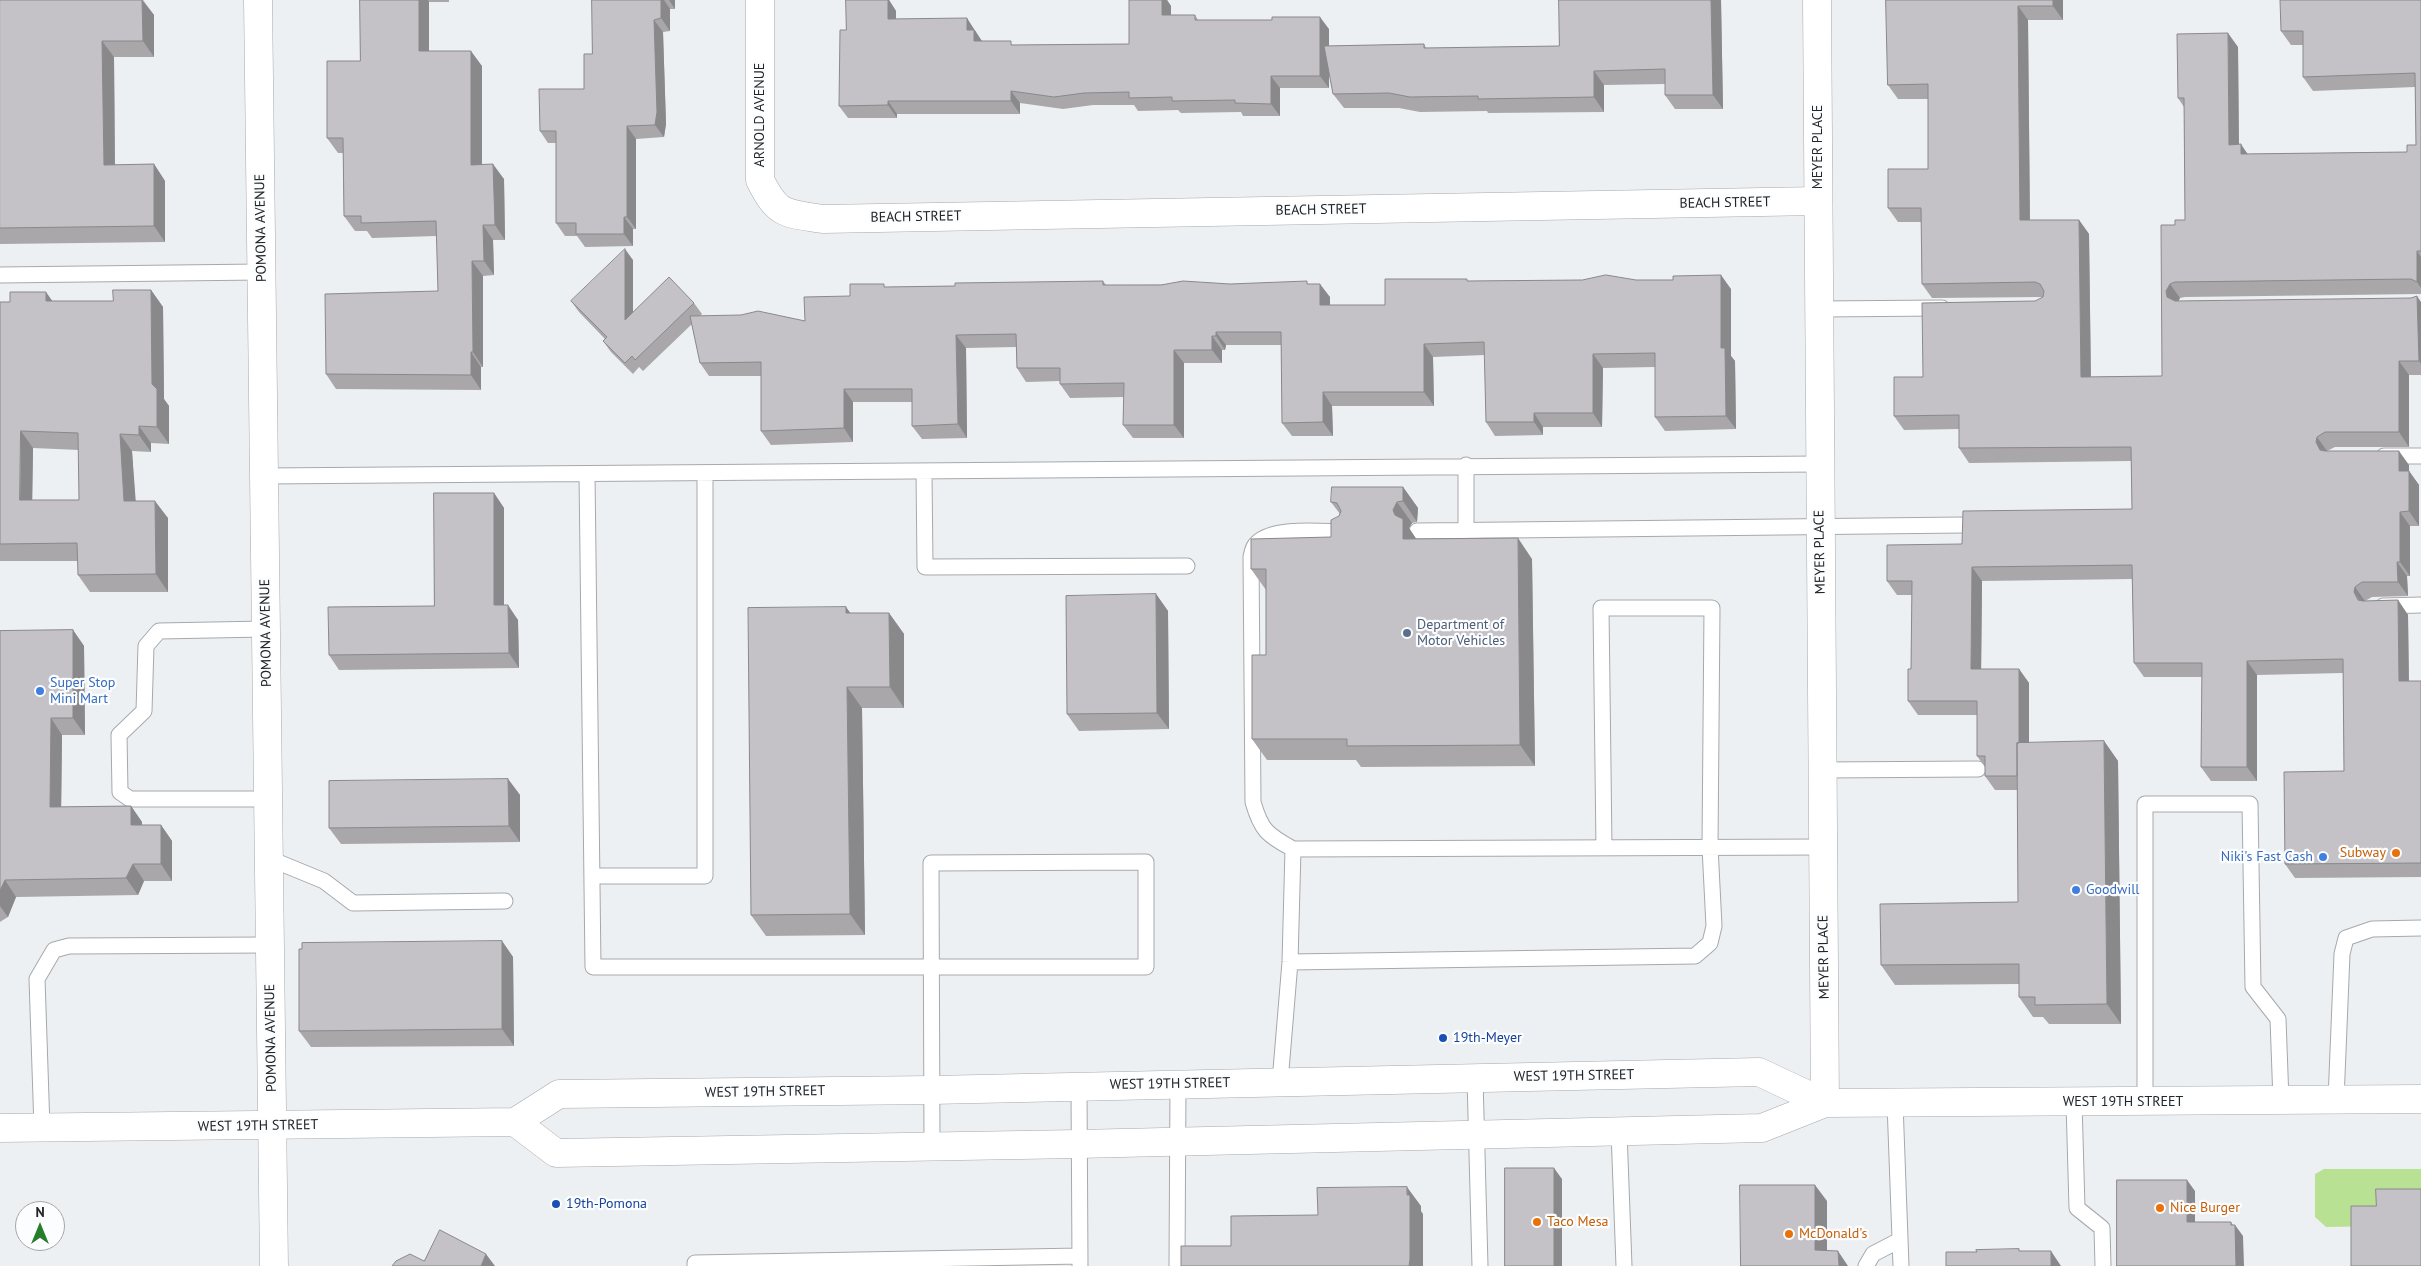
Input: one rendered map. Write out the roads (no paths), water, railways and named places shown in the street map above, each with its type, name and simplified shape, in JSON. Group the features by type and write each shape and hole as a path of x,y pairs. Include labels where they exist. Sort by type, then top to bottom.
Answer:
{"main road":[{"name":"POMONA AVENUE","path":"258,0 274,1266"},
{"name":"ARNOLD AVENUE","path":"760,0 760,180 772,203 790,214 823,219"},
{"name":"MEYER PLACE","path":"1817,0 1825,1103"},
{"name":"BEACH STREET","path":"823,219 1818,201"},
{"name":"WEST 19TH STREET","path":"0,1128 515,1122 559,1094 932,1090 1759,1072 1825,1103"},
{"name":"WEST 19TH STREET","path":"515,1122 556,1153 1078,1144 1762,1128 1825,1103 2421,1100"}],"lane":[{"path":"0,274 261,272"},
{"path":"1819,310 1956,308"},
{"path":"2373,456 2421,456"},
{"path":"264,476 1466,465 1819,464"},
{"path":"1466,465 1466,530"},
{"path":"924,471 925,567 1187,566"},
{"path":"592,876 706,876 705,473"},
{"path":"588,474 593,967 932,968 1146,967 1146,862 931,863 932,968 932,1147"},
{"path":"1417,531 1964,525"},
{"path":"1346,532 1282,532 1255,544 1251,557 1253,802 1259,823 1274,838 1293,849 1822,847"},
{"path":"2373,606 2421,606"},
{"path":"1290,962 1695,956 1710,943 1714,926 1710,847 1712,608 1601,608 1604,848"},
{"path":"266,629 159,631 146,646 144,712 119,735 120,792 130,799 267,799"},
{"path":"1822,770 1978,769"},
{"path":"2145,1101 2145,804 2250,804 2253,987 2278,1019 2280,1101"},
{"path":"1280,1082 1290,962 1293,849"},
{"path":"268,858 324,881 353,902 505,901"},
{"path":"2336,1100 2342,954 2346,938 2372,929 2421,928"},
{"path":"42,1128 37,979 54,950 69,946 270,945"},
{"path":"1475,1078 1480,1266"},
{"path":"1177,1266 1178,1084"},
{"path":"695,1264 1080,1261 1079,1087"},
{"path":"2074,1102 2077,1208 2102,1228 2103,1266"},
{"path":"1895,1103 1900,1266"},
{"path":"1619,1132 1624,1266"},
{"path":"1866,1266 1873,1254 1900,1240"}],"place":[{"name":"Department of Motor Vehicles","path":"1407,633"},
{"name":"Super Stop Mini Mart","path":"40,691"},
{"name":"Subway","path":"2396,853"},
{"name":"Niki's Fast Cash","path":"2323,857"},
{"name":"Goodwill","path":"2076,890"},
{"name":"19th-Meyer","path":"1443,1038"},
{"name":"19th-Pomona","path":"556,1204"},
{"name":"Nice Burger","path":"2160,1208"},
{"name":"Taco Mesa","path":"1537,1222"},
{"name":"McDonald's","path":"1789,1234"}]}
